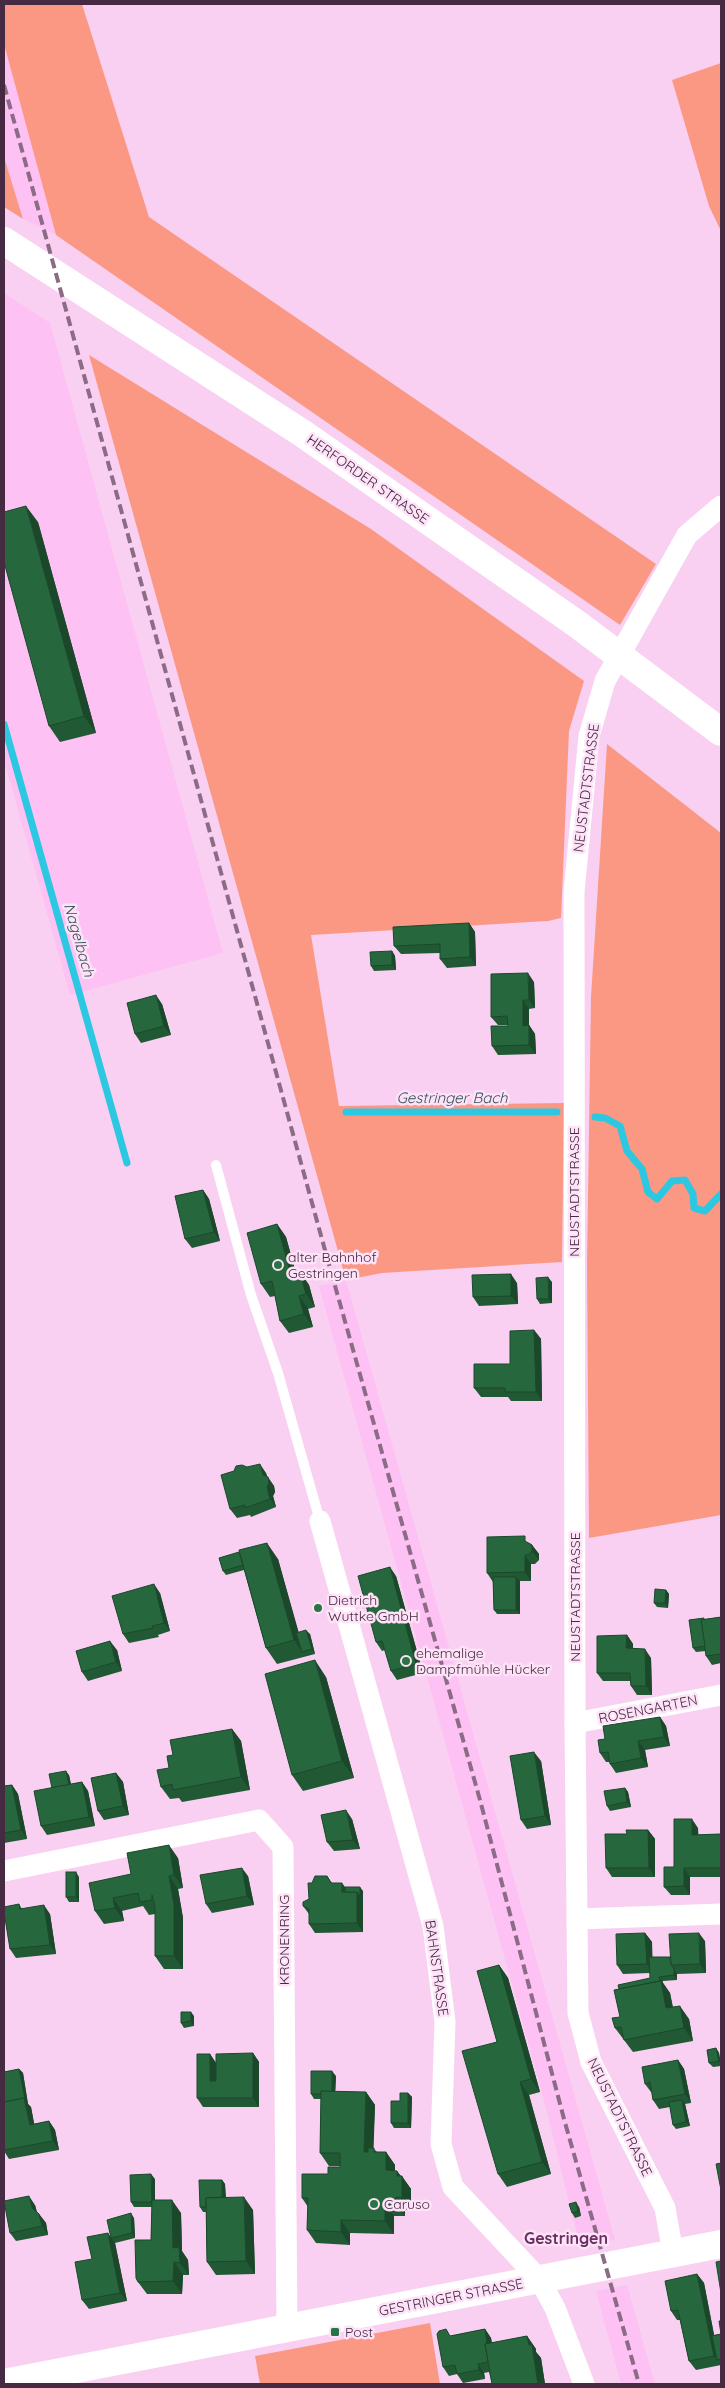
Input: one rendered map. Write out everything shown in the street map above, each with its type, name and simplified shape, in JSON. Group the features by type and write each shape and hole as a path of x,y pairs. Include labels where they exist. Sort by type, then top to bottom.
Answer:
{"main road":[{"name":"HERFORDER STRASSE","path":"4,241 302,433 577,624 663,686 721,732"},
{"name":"GESTRINGER STRASSE","path":"4,2383 287,2330 721,2244"}],"street":[{"name":"NEUSTADTSTRASSE","path":"673,2253 665,2208 592,2062 578,2013 575,1723 574,892 589,736 605,681 687,535 721,506"},
{"name":"BAHNSTRASSE","path":"320,1521 433,1926 445,2022 441,2144 450,2178 453,2187 539,2279 555,2308 584,2384"},
{"name":"ROSENGARTEN","path":"575,1723 721,1695"},
{"name":"KRONENRING","path":"4,1871 259,1820 283,1848 287,2330"},
{"path":"577,1919 721,1914"}],"lane":[{"path":"216,1165 251,1295 278,1373 320,1521"}],"shaded area":[{"path":"4,4 82,4 149,217 656,564 620,625 56,235 4,44"},
{"path":"4,44 56,235 23,219 4,157"},
{"path":"721,63 721,231 709,206 672,80"},
{"path":"4,157 23,219 4,207"},
{"path":"4,293 50,323 223,953 70,995 4,760"},
{"path":"89,355 371,529 584,681 569,731 561,918 548,921 311,935 339,1106 564,1103 562,1262 382,1273 346,1280"},
{"path":"607,744 721,833 721,1515 589,1538 587,1263 591,997"},
{"path":"346,1280 615,2240 580,2247 545,2104 319,1286"},
{"path":"627,2285 655,2384 621,2384 596,2291"},
{"path":"430,2323 440,2384 260,2384 255,2356"}],"building":[{"path":"26,506 84,716 49,726 4,562 4,512"},
{"path":"469,923 470,957 440,959 440,944 394,946 393,927"},
{"path":"392,951 392,965 371,966 370,952"},
{"path":"528,973 529,1000 523,1000 523,1026 529,1025 529,1045 492,1046 491,1026 508,1026 507,1016 491,1017 491,974"},
{"path":"156,995 164,1026 135,1034 127,1003"},
{"path":"203,1190 214,1232 185,1239 175,1196"},
{"name":"alter Bahnhof Gestringen","path":"277,1224 291,1275 300,1272 306,1294 299,1296 304,1314 280,1321 272,1281 261,1284 247,1233"},
{"path":"511,1274 511,1296 473,1297 472,1275"},
{"path":"548,1277 549,1299 537,1299 536,1278"},
{"path":"534,1330 536,1392 505,1392 505,1388 474,1388 474,1364 510,1364 510,1331"},
{"path":"260,1464 263,1475 268,1477 269,1483 267,1487 270,1499 245,1508 245,1505 230,1509 221,1475 234,1471 236,1466 242,1465 247,1467"},
{"path":"525,1536 525,1541 532,1545 532,1551 525,1555 525,1572 487,1573 487,1537"},
{"path":"267,1543 294,1640 266,1648 239,1550"},
{"path":"239,1552 243,1565 223,1571 219,1558"},
{"path":"390,1567 416,1664 391,1671 382,1641 376,1642 358,1576"},
{"path":"493,1577 516,1577 516,1610 494,1610"},
{"path":"154,1584 164,1623 152,1626 153,1628 123,1634 112,1596"},
{"path":"655,1589 666,1590 665,1603 654,1603"},
{"path":"721,1617 721,1654 706,1656 701,1620"},
{"path":"704,1618 701,1620 705,1646 693,1648 689,1620"},
{"path":"306,1630 312,1649 302,1652 296,1633"},
{"path":"627,1635 626,1648 645,1649 646,1686 631,1686 630,1673 597,1673 597,1636"},
{"path":"110,1641 116,1662 82,1672 76,1651"},
{"path":"315,1660 342,1761 292,1775 265,1674"},
{"path":"660,1717 664,1737 638,1741 641,1758 610,1764 608,1752 600,1753 598,1740 605,1739 603,1726"},
{"path":"232,1729 241,1777 173,1790 172,1784 161,1787 157,1770 169,1768 167,1756 173,1755 170,1740"},
{"path":"534,1752 545,1816 521,1820 510,1756"},
{"path":"66,1771 69,1785 52,1788 49,1774"},
{"path":"116,1773 123,1806 98,1811 91,1778"},
{"path":"82,1782 89,1817 41,1826 34,1791"},
{"path":"12,1785 21,1830 4,1833 4,1786"},
{"path":"625,1788 627,1802 607,1806 604,1791"},
{"path":"346,1810 353,1840 327,1842 321,1815"},
{"path":"674,1819 692,1819 692,1835 721,1834 721,1868 684,1868 684,1886 664,1887 664,1867 674,1867"},
{"path":"626,1830 648,1830 649,1868 606,1868 605,1834 627,1834"},
{"path":"169,1845 174,1875 169,1876 174,1905 174,1956 155,1956 155,1907 152,1895 152,1900 140,1902 138,1893 113,1898 115,1908 95,1911 89,1883 131,1874 127,1853"},
{"path":"242,1868 247,1896 206,1904 200,1875"},
{"path":"66,1872 76,1872 76,1897 66,1897"},
{"path":"315,1876 327,1876 331,1883 342,1883 342,1892 357,1892 357,1923 309,1924 309,1909 303,1906 303,1902 309,1899 308,1883 312,1883"},
{"path":"345,1887 360,1887 360,1896 357,1892 345,1892"},
{"path":"19,1904 20,1909 44,1905 50,1945 10,1949 4,1907"},
{"path":"645,1933 647,1964 617,1965 616,1934"},
{"path":"699,1933 700,1964 671,1965 669,1934"},
{"path":"649,1957 670,1957 674,1975 659,1977 660,1981 619,1989 618,1985 650,1978"},
{"path":"499,1965 531,2079 520,2082 542,2162 498,2174 462,2051 497,2042 477,1971"},
{"path":"661,1981 666,2008 680,2006 684,2028 624,2040 621,2027 615,2028 612,2018 620,2017 614,1990"},
{"path":"181,2012 191,2012 191,2021 181,2023"},
{"path":"716,2048 719,2061 709,2063 707,2050"},
{"path":"253,2053 253,2098 197,2098 197,2054 210,2054 210,2081 216,2081 216,2054"},
{"path":"678,2060 685,2094 653,2100 650,2082 645,2084 642,2067"},
{"path":"19,2069 25,2099 4,2102 4,2072"},
{"path":"311,2071 332,2071 332,2092 321,2091 321,2094 311,2094"},
{"path":"321,2091 366,2092 364,2152 368,2152 368,2148 374,2148 374,2152 386,2152 386,2170 397,2171 397,2176 402,2176 402,2198 396,2197 396,2203 385,2203 385,2221 341,2220 341,2232 307,2230 308,2198 302,2198 302,2174 328,2174 328,2167 340,2167 340,2153 320,2153"},
{"path":"400,2093 408,2093 408,2123 391,2123 391,2101 400,2101"},
{"path":"24,2098 30,2125 49,2121 53,2141 4,2150 4,2102"},
{"path":"682,2100 686,2122 673,2125 669,2102"},
{"path":"721,2163 721,2190 716,2164"},
{"path":"151,2174 152,2202 131,2202 130,2175"},
{"path":"199,2180 222,2180 222,2197 206,2198 206,2207 200,2207"},
{"path":"29,2196 32,2208 39,2214 42,2226 10,2233 4,2201"},
{"path":"244,2197 246,2261 207,2262 206,2198"},
{"path":"152,2200 172,2200 173,2248 179,2247 180,2263 174,2262 173,2281 138,2282 136,2278 135,2240 151,2240"},
{"path":"576,2202 578,2211 572,2213 569,2204"},
{"path":"131,2213 132,2233 111,2238 107,2220"},
{"path":"108,2233 120,2293 82,2300 75,2262 92,2259 87,2237"},
{"path":"721,2261 721,2293 716,2262"},
{"path":"697,2274 714,2356 689,2361 678,2310 671,2311 665,2281"},
{"path":"446,2329 450,2336 485,2329 488,2362 478,2364 479,2370 457,2374 455,2365 443,2367 437,2334 439,2331"},
{"path":"721,2334 721,2359 717,2360 712,2336"},
{"path":"527,2336 529,2345 532,2345 538,2384 492,2384 485,2344"}],"waterway":[{"name":"Nagelbach","path":"4,724 127,1163"},
{"name":"Gestringer Bach","path":"346,1112 557,1112"},
{"name":"Gestringer Bach","path":"595,1117 605,1118 620,1126 627,1151 642,1169 648,1192 657,1199 672,1181 685,1180 693,1194 694,1208 705,1211 721,1194"}],"railway":[{"path":"4,85 328,1261 480,1800 564,2119 639,2384"}],"place":[{"name":"alter Bahnhof Gestringen","path":"278,1265"},
{"name":"Dietrich Wuttke GmbH","path":"318,1608"},
{"name":"ehemalige Dampfmühle Hücker","path":"406,1661"},
{"name":"Caruso","path":"374,2204"},
{"name":"Post","path":"335,2332"}],"district":[{"name":"Gestringen","path":"566,2238"}]}
